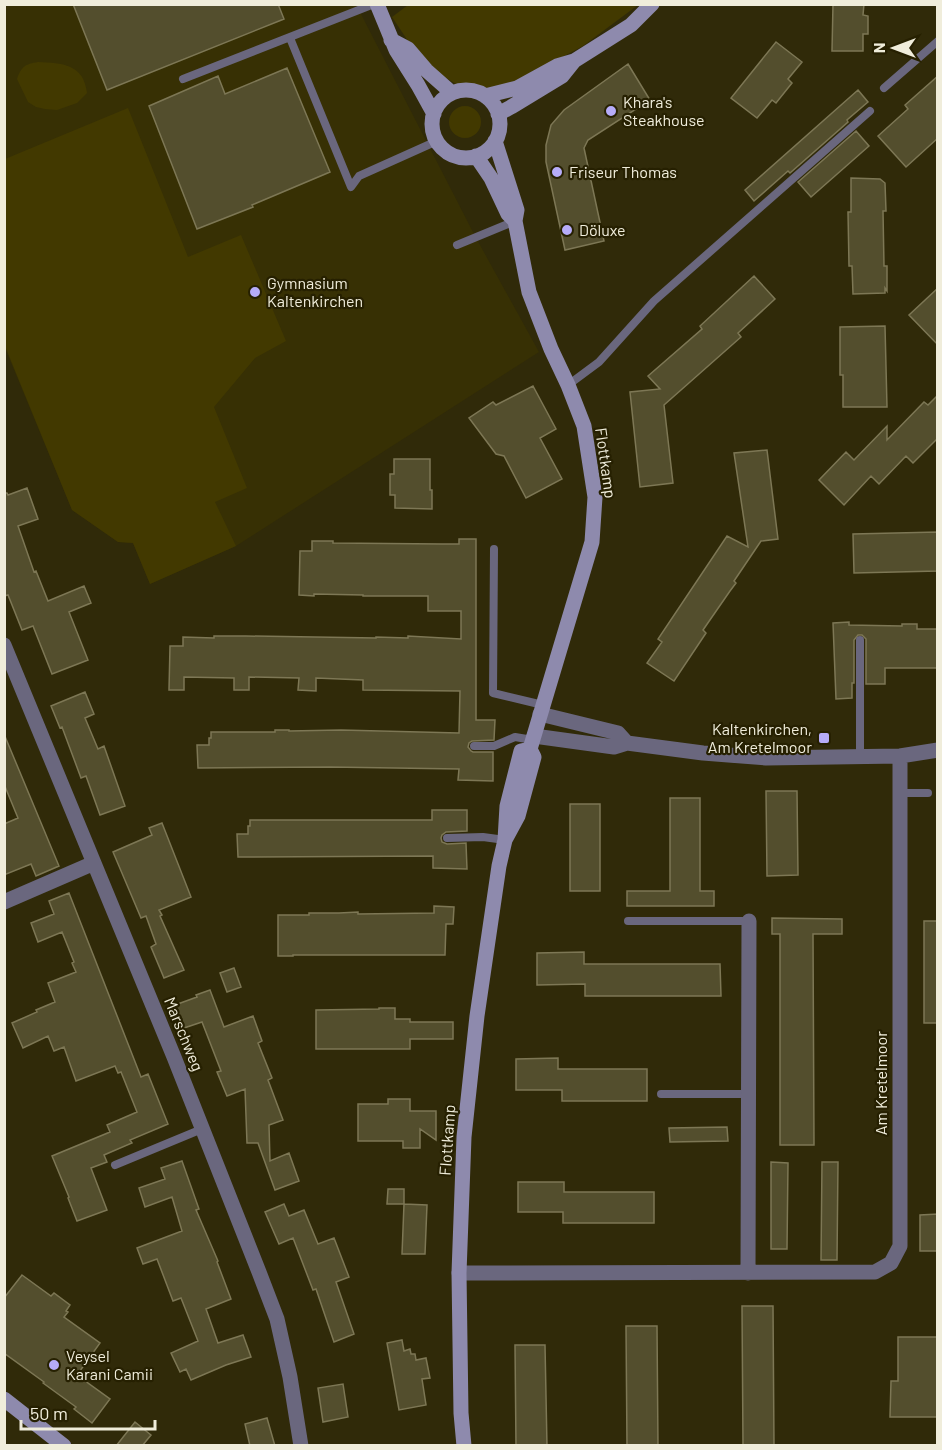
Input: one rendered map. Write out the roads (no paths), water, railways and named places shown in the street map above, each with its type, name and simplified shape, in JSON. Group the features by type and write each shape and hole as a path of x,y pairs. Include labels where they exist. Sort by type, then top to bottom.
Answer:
{"street":[{"path":"376,4 396,50 434,114"},
{"path":"485,96 516,88 556,66 574,61 631,25 652,4"},
{"path":"391,40 408,49 426,70 452,93"},
{"path":"495,141 484,153 465,158 444,150 433,132 432,123 441,101 452,93 469,90 485,96 498,114 562,76 574,61"},
{"name":"Flottkamp","path":"464,1446 461,1413 459,1273 464,1137 477,1016 497,877 506,840 507,806 521,751 532,741 542,710 592,542 595,497 584,426 529,292 515,221 517,210 495,141 500,128 498,114"},
{"name":"Flottkamp","path":"476,156 491,178 508,213 515,221"},
{"name":"Marschweg","path":"4,645 260,1272 276,1319 290,1377 301,1446"},
{"path":"542,710 618,733 627,743"},
{"path":"532,741 614,747 627,743 766,758 900,756 938,750"},
{"name":"Am Kretelmoor","path":"459,1273 875,1272 891,1263 900,1246 900,756"},
{"path":"4,902 94,863"},
{"path":"748,1273 749,921"},
{"path":"4,1399 64,1446"}],"lane":[{"path":"183,80 376,4"},
{"path":"290,38 351,187 360,176 437,141"},
{"path":"884,88 938,41"},
{"path":"568,385 599,362 654,301 870,111"},
{"path":"457,245 515,221"},
{"path":"494,549 493,693 542,710"},
{"path":"860,640 860,757"},
{"path":"474,746 494,746 515,737 532,741"},
{"path":"900,793 928,793"},
{"path":"447,838 483,837 506,840"},
{"path":"628,921 749,921"},
{"path":"661,1094 749,1094"},
{"path":"115,1165 202,1129"}],"place":[{"name":"Khara's Steakhouse","path":"611,111"},
{"name":"Friseur Thomas","path":"557,172"},
{"name":"Döluxe","path":"567,230"},
{"name":"Gymnasium Kaltenkirchen","path":"255,292"},
{"name":"Kaltenkirchen, Am Kretelmoor","path":"824,738"},
{"name":"Veysel Karani Camii","path":"54,1365"}]}
